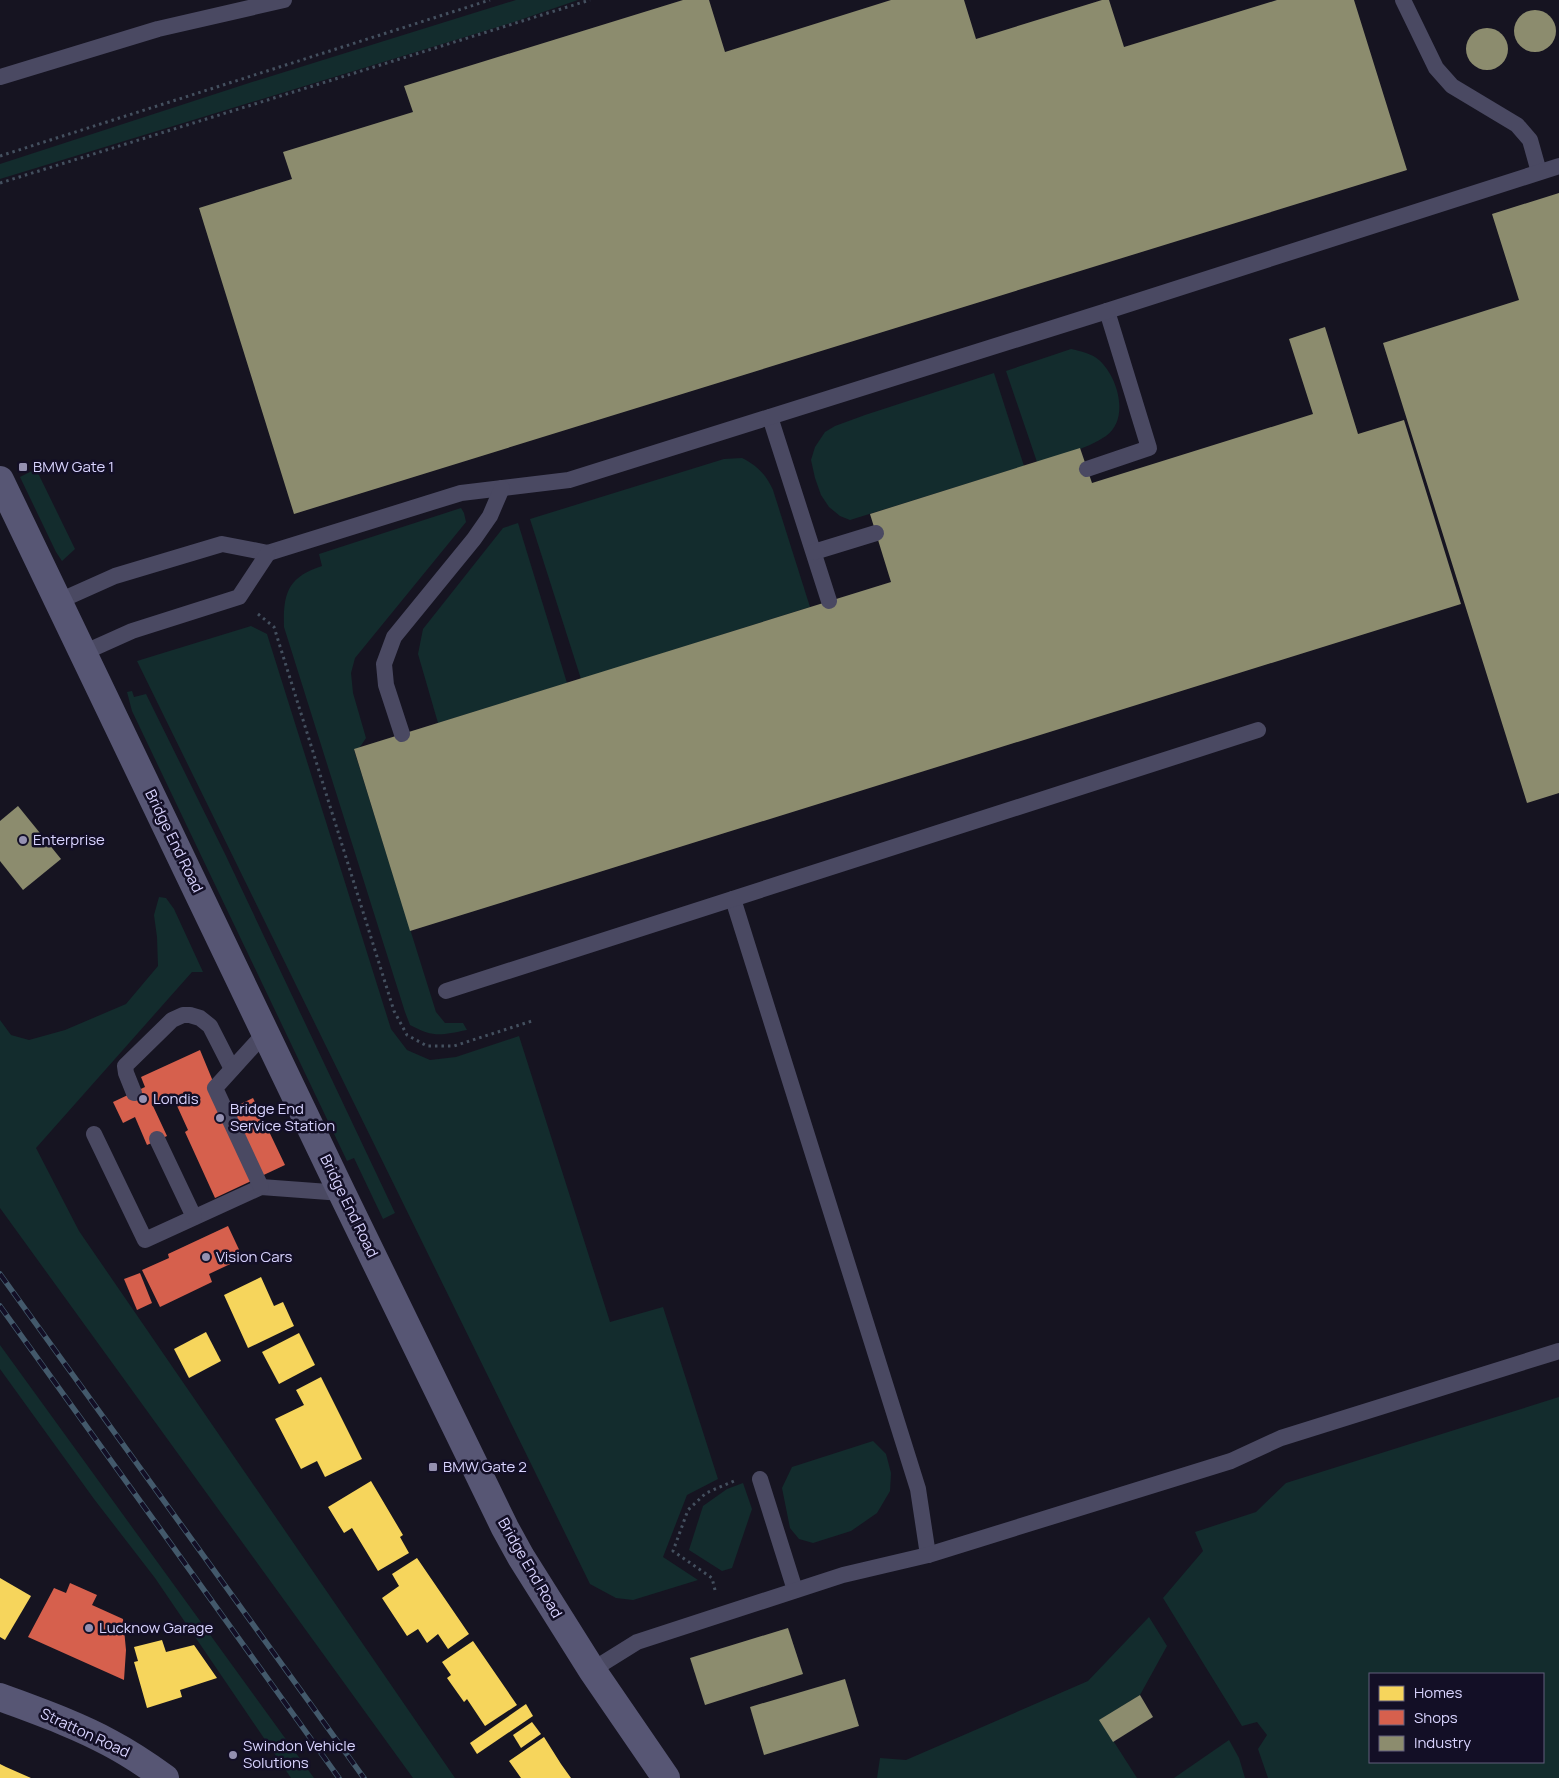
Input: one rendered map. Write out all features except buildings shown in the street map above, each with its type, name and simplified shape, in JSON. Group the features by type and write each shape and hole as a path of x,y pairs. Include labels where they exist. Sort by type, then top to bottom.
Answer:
{"main road":[{"name":"Bridge End Road","path":"0,480 342,1193 509,1535 592,1670 666,1778"},
{"name":"Stratton Road","path":"0,1697 45,1714 110,1743 137,1758 165,1778"}],"lane":[{"path":"0,77 158,29 284,0"},
{"path":"1403,0 1436,68 1452,86 1517,125 1530,140 1539,172"},
{"path":"59,601 115,576 222,544 268,553 461,492 569,480 1107,311 1559,166"},
{"path":"1087,468 1149,448 1107,311"},
{"path":"770,417 829,601"},
{"path":"402,734 386,685 384,664 394,637 474,539 490,516 502,488"},
{"path":"814,552 876,533"},
{"path":"84,653 132,632 239,598 268,553"},
{"path":"446,991 1258,730"},
{"path":"733,898 918,1489 928,1555"},
{"path":"134,1093 125,1066 172,1020 183,1015 200,1018 210,1026 232,1069"},
{"path":"260,1187 215,1088 266,1032"},
{"path":"94,1134 145,1240 260,1187 342,1193"},
{"path":"157,1139 194,1217"},
{"path":"592,1670 637,1642 843,1575 928,1555 1231,1461 1281,1438 1559,1351"},
{"path":"760,1479 795,1590"}],"path":[{"path":"0,156 490,0"},
{"path":"0,183 590,0"},
{"path":"239,598 274,627 394,1011 407,1035 427,1046 454,1046 532,1021"},
{"path":"722,1614 712,1578 673,1551 688,1510 706,1492 740,1478"}],"green space":[{"path":"516,0 578,0 514,22 0,179 0,164 249,83"},
{"path":"1071,349 1093,356 1106,367 1119,398 1118,419 1113,429 1098,441 1072,452 1037,462 1006,371"},
{"path":"994,373 1024,466 850,520 840,516 829,507 821,495 811,460 815,447 825,432 835,426 865,415"},
{"path":"742,458 761,471 773,490 810,607 581,679 530,519 724,459"},
{"path":"36,469 75,549 62,561 20,477"},
{"path":"461,508 466,522 355,658 351,673 353,693 366,738 360,747 354,750 436,1012 445,1023 463,1023 467,1030 432,1034 410,1025 405,1012 284,627 284,615 287,596 295,581 311,570 322,566 319,554"},
{"path":"518,523 567,683 438,723 418,654 423,629 503,528"},
{"path":"251,626 267,634 391,1029 407,1050 430,1060 456,1057 519,1036 610,1322 663,1307 718,1479 687,1495 663,1557 698,1580 633,1600 616,1598 590,1584 137,661"},
{"path":"132,691 134,697 146,694 226,856 395,1213 383,1219 354,1158 347,1161 132,711 127,692"},
{"path":"159,897 166,898 174,909 203,972 192,972 36,1148 79,1231 455,1778 413,1778 0,1208 0,1020 11,1035 29,1040 65,1030 126,1004 158,966 154,915"},
{"path":"0,1345 314,1778 291,1778 155,1578 94,1499 0,1369"},
{"path":"1559,1397 1559,1778 1268,1778 1258,1749 1267,1735 1257,1722 1242,1726 1163,1598 1203,1551 1195,1532 1256,1512 1286,1483"},
{"path":"873,1441 886,1454 891,1473 890,1491 877,1513 851,1531 813,1543 799,1539 790,1528 782,1488 792,1467"},
{"path":"743,1483 752,1509 732,1568 722,1571 689,1550 703,1506 727,1489"},
{"path":"1149,1617 1167,1646 1140,1695 1100,1720 1137,1778 877,1778 880,1758 906,1760 1088,1681"},
{"path":"1229,1740 1239,1758 1245,1778 1174,1778"}],"railway":[{"path":"0,1274 364,1778"},
{"path":"0,1306 339,1778"}],"place":[{"name":"BMW Gate 1","path":"23,467"},
{"name":"Enterprise","path":"23,840"},
{"name":"Londis","path":"143,1099"},
{"name":"Bridge End Service Station","path":"220,1118"},
{"name":"Vision Cars","path":"206,1257"},
{"name":"BMW Gate 2","path":"433,1467"},
{"name":"Lucknow Garage","path":"89,1628"},
{"name":"Swindon Vehicle Solutions","path":"233,1755"}]}
